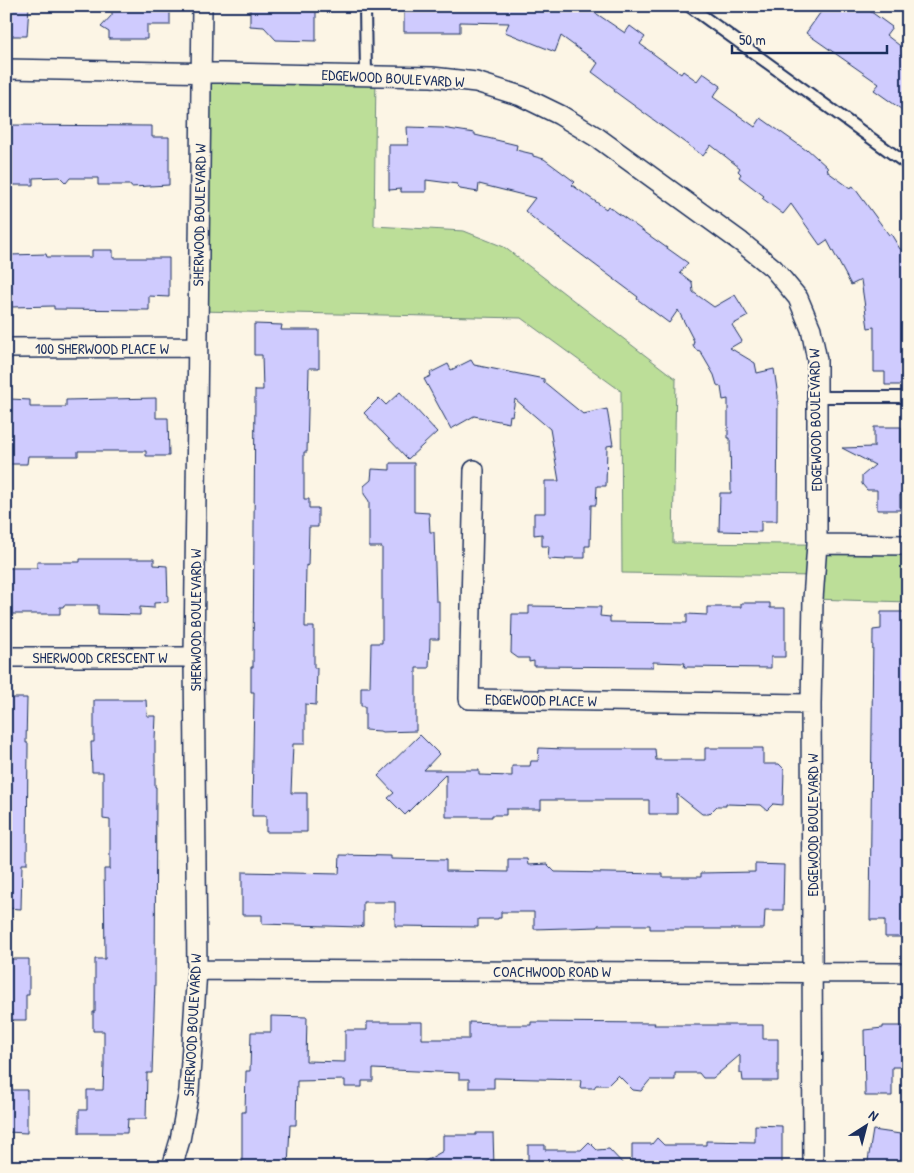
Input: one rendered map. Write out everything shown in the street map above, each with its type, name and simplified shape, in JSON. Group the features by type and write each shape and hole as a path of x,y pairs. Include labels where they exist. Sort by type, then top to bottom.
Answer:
{"street":[{"name":"SHERWOOD BOULEVARD W","path":"172,1167 180,1140 189,1091 197,970 194,657 202,6"},
{"name":"EDGEWOOD BOULEVARD W","path":"6,69 366,75 432,77 476,82 521,96 560,115 598,138 741,242 773,268 798,298 811,329 816,360 817,544 813,599 811,704 813,1167"},
{"name":"100 SHERWOOD PLACE W","path":"6,348 198,347"},
{"name":"EDGEWOOD PLACE W","path":"474,470 469,699 811,704"},
{"path":"817,544 908,545"},
{"name":"SHERWOOD CRESCENT W","path":"6,657 194,657"},
{"name":"COACHWOOD ROAD W","path":"197,970 908,973"}],"lane":[{"path":"365,6 366,75"},
{"path":"690,6 908,165"},
{"path":"816,397 908,397"}],"green space":[{"path":"201,72 376,75 374,226 464,231 504,247 676,379 673,543 908,545 908,602 813,599 814,576 622,573 621,391 521,318 198,311"}],"building":[{"path":"6,6 29,6 27,36 6,36"},
{"path":"112,6 170,6 170,25 147,25 147,39 109,39 109,32 101,27 112,15"},
{"path":"250,6 316,6 316,41 276,40 264,27 250,26"},
{"path":"404,6 596,6 594,12 625,33 630,26 645,37 640,44 681,74 683,71 697,81 703,73 721,86 713,97 755,127 761,118 807,149 827,167 828,172 850,188 853,186 889,235 891,234 900,249 908,252 908,385 885,385 885,372 874,372 874,327 868,328 861,280 851,285 827,240 820,245 791,204 783,214 762,198 764,196 739,177 741,174 738,171 740,168 711,145 703,156 614,91 615,89 592,72 598,63 561,36 555,52 505,32 509,23 460,22 460,32 404,32"},
{"path":"825,6 863,6 892,27 886,35 908,52 908,114 874,90 879,84 806,33"},
{"path":"6,125 152,126 152,137 169,137 169,185 131,187 131,185 98,185 98,178 70,178 66,183 60,177 33,178 33,185 6,185"},
{"path":"407,127 442,128 475,133 475,135 517,145 516,150 544,159 575,182 572,185 606,209 608,206 688,263 680,273 692,282 693,292 714,307 735,295 748,316 732,325 742,341 730,348 755,363 757,373 774,369 778,396 777,521 761,521 761,532 719,531 720,493 731,493 728,399 723,400 721,387 717,385 714,375 700,351 696,350 693,345 694,341 678,310 669,323 637,299 638,297 539,223 525,211 535,198 479,184 478,192 460,189 457,184 426,180 426,192 401,192 401,189 389,190 389,145 408,145"},
{"path":"92,250 113,250 113,258 169,258 169,297 149,296 149,310 54,309 54,306 11,307 10,255 46,254 47,257 92,257"},
{"path":"254,324 282,325 281,330 319,330 319,368 309,368 307,452 304,452 304,499 309,499 309,508 318,508 318,527 309,527 305,627 314,627 314,668 317,668 316,705 305,704 305,744 293,744 291,793 307,793 307,832 266,832 266,816 252,816 254,692 251,692 251,667 253,667 255,390 263,390 262,355 254,355"},
{"path":"471,360 474,365 544,379 544,382 583,414 607,409 613,445 607,446 606,486 597,486 596,505 591,505 590,546 585,546 585,558 548,559 549,546 542,546 542,534 534,535 534,513 545,513 545,481 559,481 550,429 515,399 509,423 474,416 451,429 424,379 431,376 430,373 448,364 451,370"},
{"path":"400,392 437,432 408,459 364,413 379,398 386,405"},
{"path":"156,398 156,418 168,418 169,456 146,456 146,451 78,451 78,456 28,456 27,464 7,464 10,399 30,400 30,407 66,407 66,400"},
{"path":"874,427 901,427 901,461 908,462 908,495 900,495 900,510 877,510 877,490 867,490 862,484 862,476 875,465 842,448 874,447"},
{"path":"390,463 414,463 414,512 429,513 430,532 434,532 436,601 439,601 439,639 430,639 429,668 416,668 416,731 382,732 365,730 365,706 361,706 361,687 370,687 371,643 382,643 382,547 369,547 369,501 364,494 364,486 371,480 372,469 390,470"},
{"path":"80,559 154,559 154,565 167,566 168,602 154,603 154,608 140,607 140,615 98,614 98,605 64,605 60,607 60,614 6,614 6,568 37,568 37,562 80,562"},
{"path":"741,603 770,603 770,608 785,608 785,657 771,657 771,668 684,667 685,663 653,662 653,667 534,666 534,661 529,662 529,658 518,658 511,653 512,614 529,614 529,606 601,607 600,616 610,617 610,622 687,623 687,614 707,615 707,607 741,607"},
{"path":"881,612 908,612 908,937 885,937 885,920 870,920 873,630 881,629"},
{"path":"6,698 27,698 27,864 22,864 21,909 6,908"},
{"path":"94,700 146,700 147,716 156,716 155,982 152,1073 147,1073 146,1119 128,1119 127,1133 79,1133 79,1110 87,1110 87,1090 103,1090 104,1066 104,1031 93,1031 93,1012 95,1012 95,959 105,959 104,869 110,869 110,820 103,819 103,772 92,772 91,742 94,742"},
{"path":"420,735 439,754 424,770 479,770 479,775 512,776 512,766 530,766 531,761 538,761 539,748 655,749 656,760 705,760 705,748 763,748 763,764 779,764 784,769 783,805 773,804 767,810 761,805 726,804 726,806 717,806 709,814 702,814 677,794 677,814 649,814 649,800 541,800 541,809 506,809 506,815 492,815 492,817 446,817 446,774 405,815 388,798 394,793 378,776"},
{"path":"340,855 391,856 391,859 446,860 446,871 508,872 508,859 527,859 528,865 547,864 555,872 663,874 663,877 701,877 701,873 755,872 755,864 784,865 783,910 765,910 764,929 650,929 650,925 598,925 598,927 534,929 534,912 501,912 501,918 498,919 478,919 478,927 395,926 395,902 363,902 363,926 358,927 262,924 262,915 242,915 242,872 339,874"},
{"path":"6,959 29,959 29,995 26,995 26,1020 6,1020"},
{"path":"271,1016 307,1017 306,1061 345,1062 345,1030 367,1030 367,1022 422,1022 422,1039 469,1039 469,1022 495,1023 495,1025 531,1025 531,1022 763,1025 763,1039 778,1039 778,1081 743,1081 742,1073 740,1073 740,1055 713,1078 703,1078 699,1073 675,1073 675,1080 650,1080 641,1091 633,1090 618,1075 608,1085 596,1085 594,1088 580,1088 581,1080 494,1078 494,1088 469,1088 469,1079 459,1079 459,1073 373,1069 373,1081 362,1081 362,1087 345,1087 345,1080 297,1081 296,1125 290,1125 288,1167 242,1167 242,1112 245,1112 246,1071 250,1071 251,1032 271,1032"},
{"path":"883,1026 903,1026 903,1028 908,1029 908,1067 892,1067 892,1096 865,1096 864,1030 883,1028"},
{"path":"6,1090 27,1090 27,1133 6,1132"},
{"path":"755,1125 782,1126 782,1167 632,1167 632,1144 652,1144 657,1138 664,1145 706,1145 706,1141 755,1142"},
{"path":"873,1130 907,1135 903,1163 901,1163 900,1167 867,1167"},
{"path":"476,1133 493,1133 494,1167 415,1167 443,1151 443,1135 476,1135"},
{"path":"589,1142 597,1150 609,1149 626,1167 528,1167 528,1145 545,1145 545,1150 581,1150"}]}
